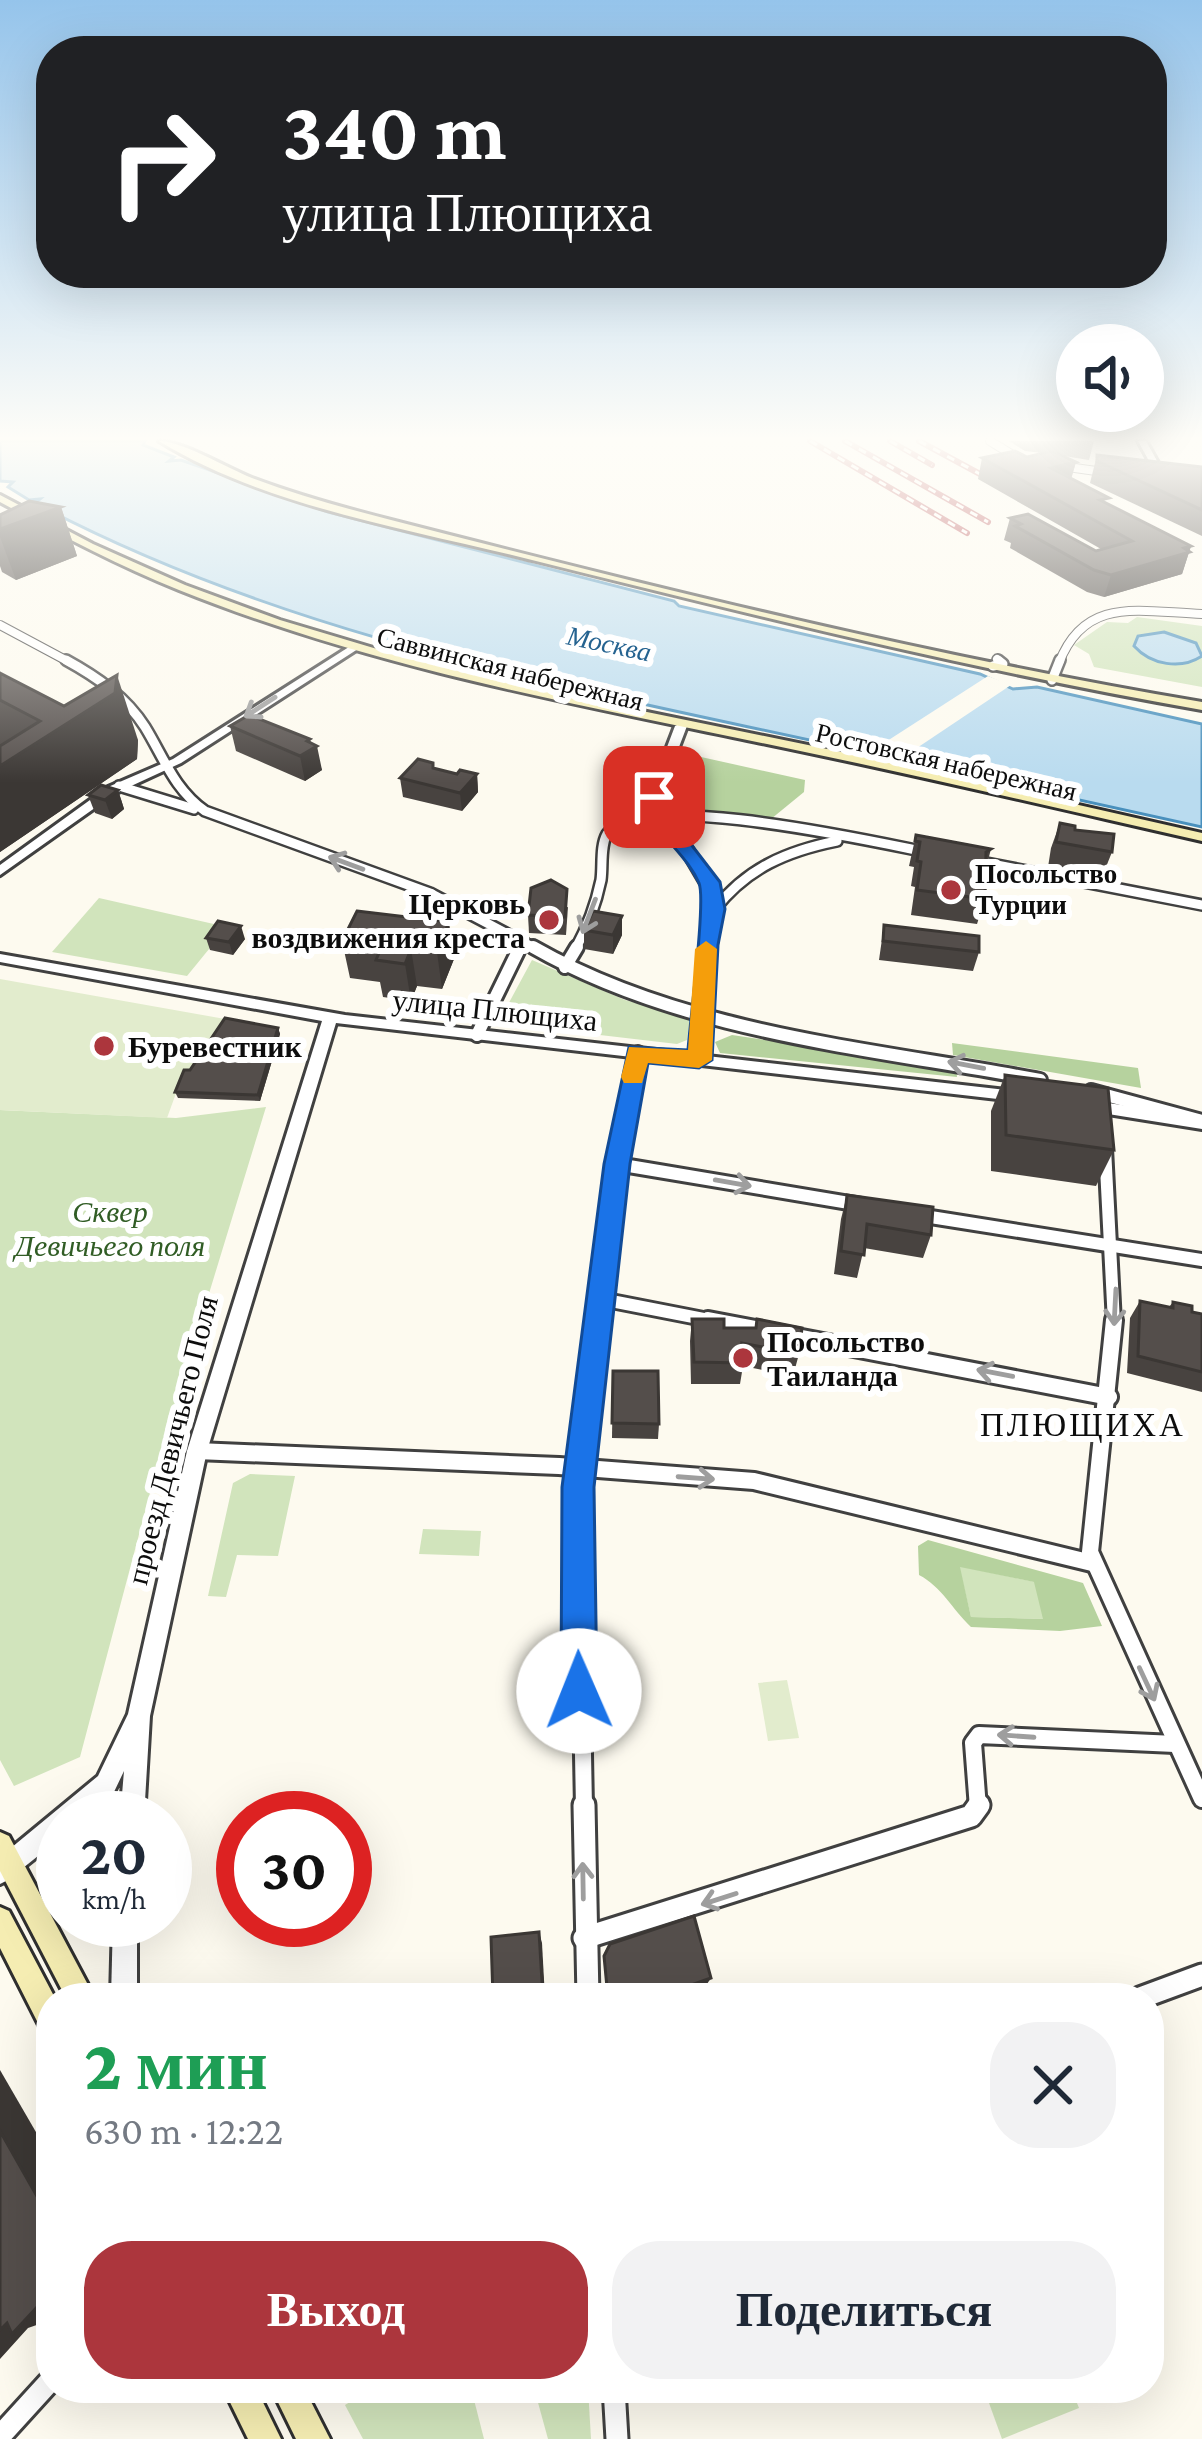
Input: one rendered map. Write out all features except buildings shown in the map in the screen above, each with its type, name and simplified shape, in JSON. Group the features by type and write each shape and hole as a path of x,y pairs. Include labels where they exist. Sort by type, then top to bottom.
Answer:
{"main road":[{"name":"Саввинская набережная","path":"87,555 159,587 351,650 680,729"},
{"name":"Саввинская набережная","path":"108,555 351,650"},
{"path":"525,555 995,663"},
{"path":"548,555 1053,677 1202,702"},
{"name":"Ростовская набережная","path":"680,729 1202,841"},
{"path":"3,1860 73,1983"},
{"path":"0,1920 36,1990"},
{"path":"247,2403 265,2439"}],"street":[{"path":"1053,677 1069,636 1108,611 1202,613"},
{"path":"0,625 118,694 137,715 177,792 205,811"},
{"path":"0,871 119,786 177,761 351,650"},
{"path":"680,729 656,782 658,814 710,882 715,909 706,945 699,1060"},
{"path":"119,786 205,811 417,887 523,940 565,967 654,1000 771,1030 1054,1083"},
{"path":"565,967 596,899 605,836 621,822 658,814 726,818 1202,905"},
{"path":"715,909 744,873 836,837"},
{"path":"477,1035 523,940"},
{"name":"улица Плющиха","path":"0,958 330,1018 1031,1098"},
{"name":"проезд Девичьего Поля","path":"135,1791 139,1716 197,1451 330,1018"},
{"path":"587,1983 580,1469 617,1164 638,1053"},
{"path":"1077,1096 1100,1107 1202,1122"},
{"path":"1077,1096 1202,1122"},
{"path":"1100,1107 1115,1248 1109,1397 1090,1542 1092,1563 1202,1799"},
{"path":"617,1164 872,1208"},
{"path":"893,1211 1202,1260"},
{"path":"601,1299 1109,1397"},
{"path":"197,1451 580,1469 778,1485 1092,1563"},
{"path":"98,1791 139,1716"},
{"path":"584,1938 971,1816 979,1807 973,1743 979,1735 1174,1744"},
{"path":"3,1860 36,1840"},
{"path":"124,1983 125,1947"},
{"path":"1164,1989 1202,1975"},
{"path":"0,2436 36,2396"},
{"path":"615,2403 616,2439"}],"green space":[{"path":"1137,617 1202,626 1202,687 1094,667 1089,654 1074,645 1107,622 1128,623"},
{"path":"692,755 805,780 804,792 771,819 671,809 668,782"},
{"path":"615,759 651,768 649,778 643,778 648,781 642,809 614,809 604,800 604,777 623,777 622,770 614,770"},
{"path":"99,898 227,927 187,976 52,952"},
{"path":"532,960 625,1000 690,1017 687,1040 677,1044 498,1023"},
{"name":"Буревестник","path":"0,979 225,1019 190,1073 183,1074 167,1118 0,1110"},
{"path":"732,1035 956,1069 957,1077 720,1053 715,1042"},
{"path":"952,1043 1138,1068 1141,1088 953,1055"},
{"name":"Сквер Девичьего поля","path":"266,1107 163,1444 80,1757 14,1786 0,1760 0,1110 176,1118"},
{"path":"250,1474 295,1476 278,1556 237,1555 226,1597 208,1596 233,1483"},
{"path":"423,1529 481,1531 479,1556 419,1554"},
{"path":"928,1540 1083,1583 1102,1626 1060,1631 971,1627 919,1575 918,1546","holes":["960,1567 1034,1582 1043,1619 971,1617"]},
{"path":"959,1566 1035,1582 1044,1619 971,1617"},
{"path":"787,1680 799,1738 768,1741 758,1683"},
{"path":"475,2403 484,2439 363,2439 345,2405"},
{"path":"538,2403 589,2403 591,2439 548,2439"},
{"path":"989,2403 1077,2403 1079,2408 1002,2439"}],"water":[{"name":"Москва","path":"144,555 494,555 679,606 980,674 1013,689 1037,687 1202,724 1202,827 903,761 873,746 837,746 529,678 326,623"},
{"path":"1164,632 1196,643 1202,656 1185,663 1166,663 1134,646 1138,636"}],"pier":[{"path":"988,676 1011,685 896,762 870,752"}],"slow traffic":[{"path":"633,1077 638,1053 699,1060 706,949"}],"place":[{"name":"Посольство Турции","path":"951,890"},
{"name":"Церковь воздвижения креста","path":"549,920"},
{"name":"Буревестник","path":"104,1046"},
{"name":"Посольство Таиланда","path":"743,1358"}],"district":[{"name":"ПЛЮЩИХА","path":"1083,1424"}],"route":[{"path":"579,1691 578,1487 617,1164 638,1053 699,1060 706,945 715,909 710,882 658,814 654,797"}]}
